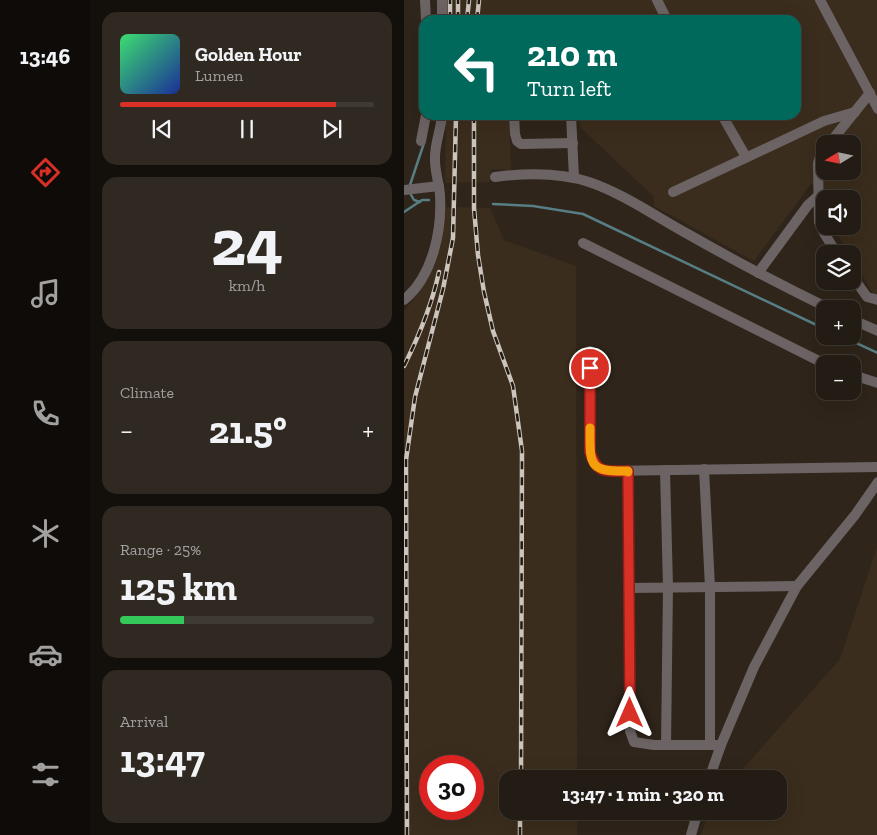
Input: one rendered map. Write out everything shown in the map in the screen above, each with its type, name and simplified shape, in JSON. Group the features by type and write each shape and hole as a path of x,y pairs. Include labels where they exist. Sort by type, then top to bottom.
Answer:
{"street":[{"path":"424,0 426,15"},
{"path":"442,0 442,15"},
{"path":"657,0 664,15"},
{"path":"820,0 877,109"},
{"path":"836,135 870,93"},
{"path":"673,192 824,121 855,112"},
{"path":"421,141 425,120"},
{"path":"404,300 418,285 438,236 440,191 435,158 441,120"},
{"path":"514,120 517,141 522,144 573,143"},
{"path":"571,120 574,178"},
{"path":"725,120 746,157"},
{"path":"495,177 512,174 557,175 574,178 604,188 758,273 816,302"},
{"path":"408,189 440,191"},
{"path":"758,273 808,205 816,198"},
{"path":"583,243 816,360"},
{"path":"861,289 867,297 877,300"},
{"path":"861,323 877,330"},
{"path":"590,351 590,452 598,469 605,471 628,471 877,467"},
{"path":"861,378 877,383"},
{"path":"704,469 716,745"},
{"path":"665,470 668,587 666,745"},
{"path":"628,471 630,731 634,742 666,745 716,745"},
{"path":"710,770 716,745 754,667 797,586 855,515 877,482"},
{"path":"629,588 797,586"},
{"path":"691,835 695,820"}],"shaded area":[{"path":"447,0 877,0 877,296 874,296 861,273 861,245 844,245 838,235 861,235 861,190 824,190 824,187 811,184 754,261 654,206 653,196 580,127 579,120 801,120 801,15 447,15"},
{"path":"446,120 509,120 511,170 491,169 490,182 445,183"},
{"path":"444,207 490,208 504,240 576,266 577,770 499,770 499,820 577,820 577,835 404,835 404,311 417,295 428,272"},
{"path":"877,547 877,835 701,835 706,820 787,820 787,770 742,770 840,659"}],"waterway":[{"path":"410,185 424,143"},
{"path":"410,193 414,200 420,202"},
{"path":"404,212 422,200 429,200"},
{"path":"493,204 533,206 583,214 816,325"},
{"path":"861,345 878,353"}],"railway":[{"path":"450,0 450,15"},
{"path":"458,0 458,15"},
{"path":"468,15 469,0"},
{"path":"478,15 479,0"},
{"path":"407,835 406,460 415,397 443,289 453,238 456,120"},
{"path":"474,120 474,208 478,255 493,331 513,386 522,451 521,770"},
{"path":"404,366 433,296 439,272"},
{"path":"520,820 520,835"}],"slow traffic":[{"path":"590,428 590,452 598,469 628,472"}],"route":[{"path":"590,368 590,452 593,461 598,469 605,471 628,471 630,713"}]}
